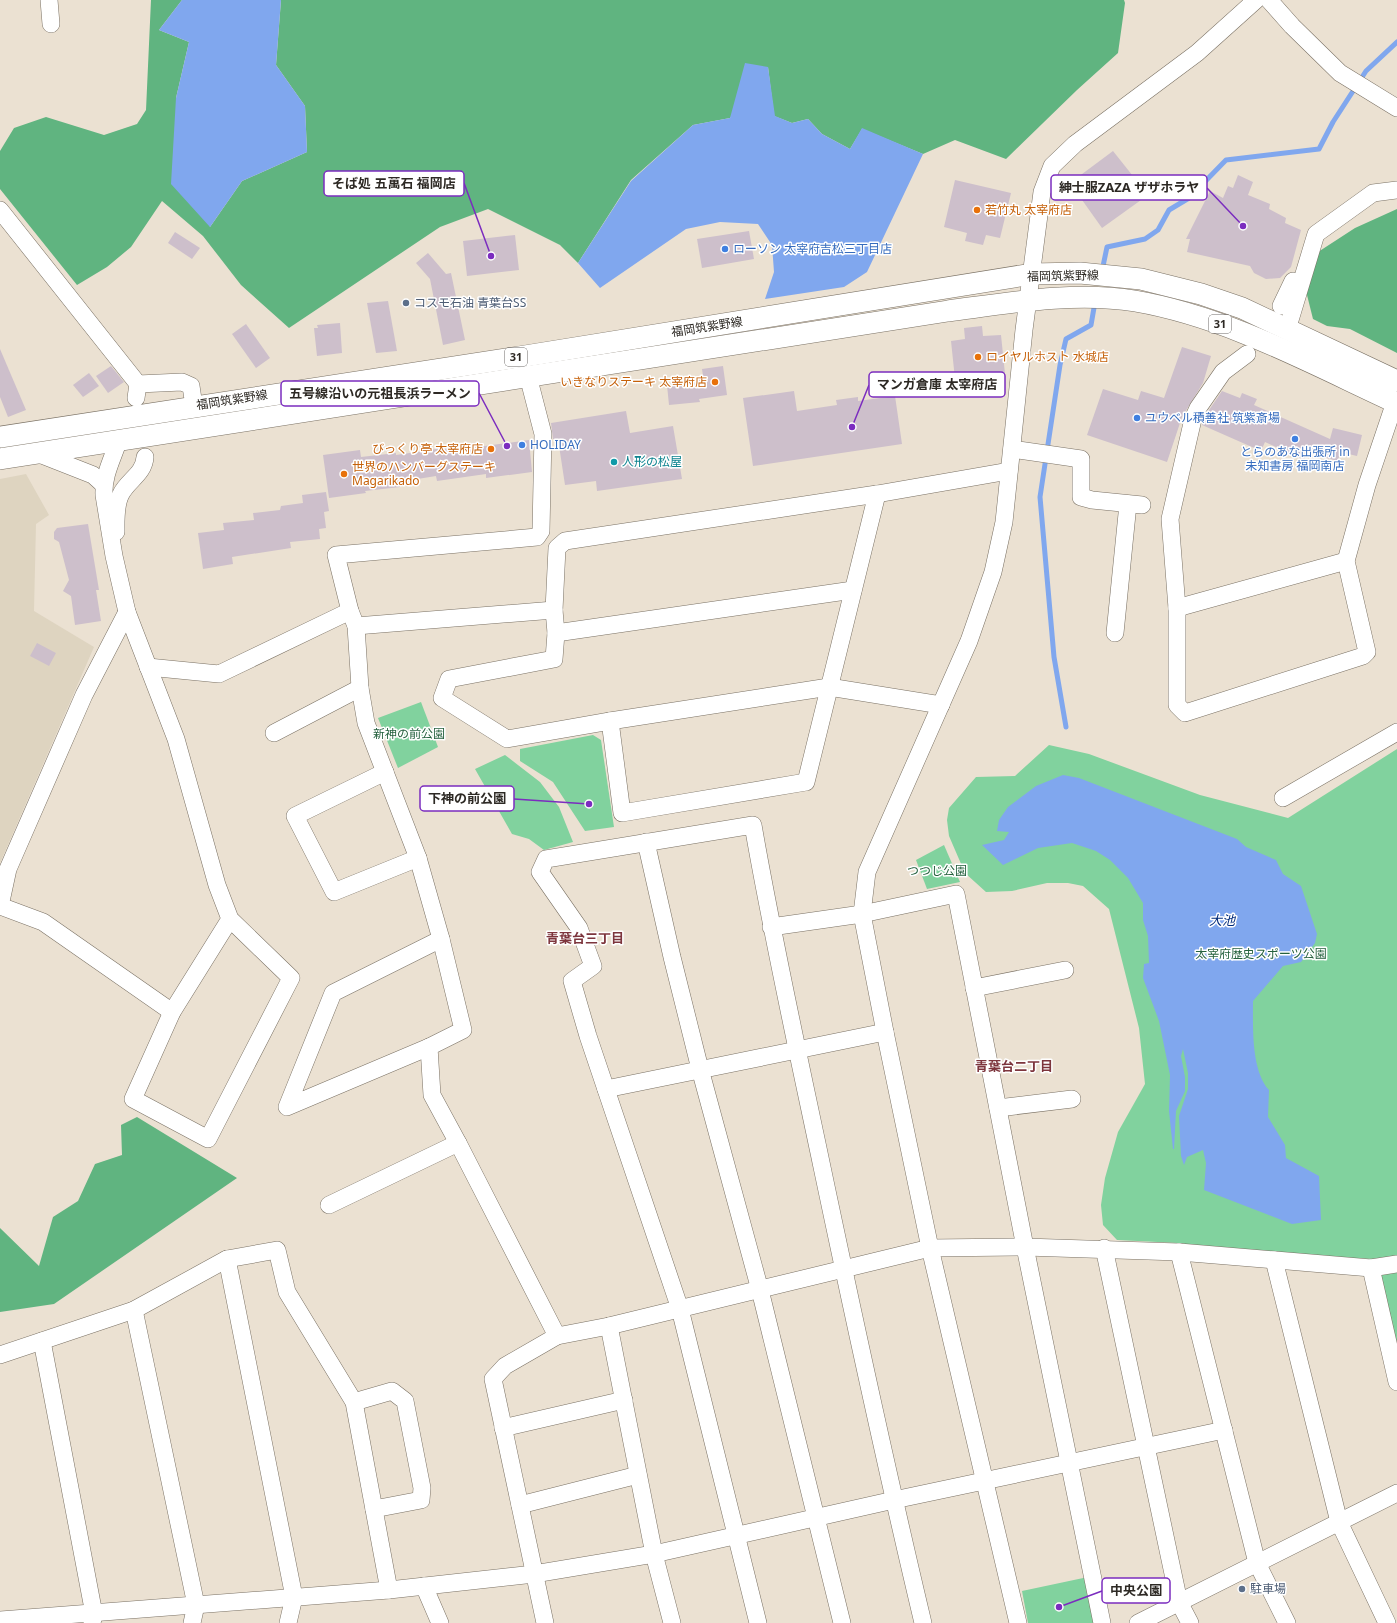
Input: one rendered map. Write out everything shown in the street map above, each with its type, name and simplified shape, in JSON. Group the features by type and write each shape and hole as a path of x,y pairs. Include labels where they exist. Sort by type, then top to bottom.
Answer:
{"main road":[{"name":"福岡筑紫野線","path":"0,437 519,357 1032,274 1080,273 1141,279 1208,296 1242,308 1397,381"},
{"name":"福岡筑紫野線","path":"0,459 948,311 1074,297 1134,301 1196,316 1237,330 1396,403"}],"street":[{"path":"49,0 51,24"},
{"path":"1018,1623 930,1248 885,1032 862,914 867,872 969,640 993,572 1004,522 1028,301 1042,192 1052,166 1075,144 1197,53 1256,0"},
{"path":"1268,0 1340,73 1397,108"},
{"path":"1281,306 1316,234 1373,193 1397,190"},
{"path":"0,210 137,391 182,382 191,386 194,406"},
{"path":"1287,330 1316,234"},
{"path":"1247,354 1223,372 1198,408 1193,419 1170,519 1177,608 1177,705 1185,713 1363,656 1367,652 1346,561 1367,485 1396,403"},
{"path":"441,938 333,993 287,1108 429,1047 463,1030 441,938 418,858 366,722 360,688 353,619 336,555 537,537 541,531 543,434 528,376"},
{"path":"119,440 104,485 105,510 127,612 176,739 217,885 230,919 291,978 208,1139 133,1099 172,1012 230,919"},
{"path":"1012,449 1081,459 1081,496 1092,500 1135,505 1115,633"},
{"path":"37,453 93,475 104,485"},
{"path":"114,556 118,505 121,494 142,470 145,458"},
{"path":"940,705 829,687 610,721 507,739 442,698 449,679 554,658 556,633 554,610 557,548 565,541 876,494 1009,471"},
{"path":"610,721 622,813 806,782 876,494"},
{"path":"1177,608 1346,561"},
{"path":"556,633 853,590"},
{"path":"148,667 219,674 353,619 554,610"},
{"path":"127,612 84,695 8,869 0,906 43,922 172,1012"},
{"path":"274,733 360,688"},
{"path":"1283,798 1397,732"},
{"path":"385,772 295,816 334,892 418,858"},
{"path":"758,1623 680,1309 588,1036 572,981 594,966 579,928 540,872 546,859 753,825 771,928 843,1270 923,1623"},
{"path":"646,842 672,957 700,1069 760,1290 842,1623"},
{"path":"771,928 862,914 956,894 1024,1247 1071,1463 1102,1623"},
{"path":"974,988 1065,970"},
{"path":"606,1089 885,1032"},
{"path":"429,1047 432,1095 557,1336"},
{"path":"998,1108 1072,1099"},
{"path":"329,1205 458,1143"},
{"path":"545,1623 494,1380 505,1366 557,1336 610,1326 930,1248 1104,1248 1180,1252 1371,1268 1397,1264"},
{"path":"1104,1248 1179,1602 1190,1623"},
{"path":"0,1356 134,1310 227,1259 277,1250 287,1292 354,1402 389,1590"},
{"path":"1180,1252 1257,1563 1287,1623"},
{"path":"227,1259 294,1597 288,1623"},
{"path":"1274,1260 1339,1522 1387,1623"},
{"path":"1371,1268 1397,1382"},
{"path":"134,1310 196,1605 192,1623"},
{"path":"610,1326 654,1554 672,1623"},
{"path":"42,1341 93,1618"},
{"path":"354,1402 392,1391 405,1401 422,1488 421,1500 374,1509"},
{"path":"503,1428 624,1400"},
{"path":"0,1620 93,1618 196,1605 389,1590 534,1574 654,1554 894,1500 985,1482 1224,1430"},
{"path":"520,1505 638,1475"},
{"path":"1138,1623 1397,1492"},
{"path":"424,1586 440,1623"}],"shaded area":[{"path":"26,474 49,515 36,524 34,611 94,647 0,863 0,479"}],"green space":[{"path":"151,0 182,0 159,30 189,42 176,98 210,227 242,181 307,152 305,106 276,65 281,0 1124,0 1125,3 1118,53 1077,90 1006,159 955,140 923,154 862,129 850,149 822,134 808,119 792,123 774,116 768,67 730,118 693,125 631,180 578,263 560,245 488,209 440,227 289,328 241,285 203,236 162,201 131,247 107,267 77,285 0,189 0,151 14,128 46,117 104,135 137,124 146,110"},
{"path":"1397,209 1397,353 1350,329 1327,326 1313,319 1307,295 1307,270 1315,254 1355,228"},
{"name":"新神の前公園","path":"421,702 438,747 398,768 378,718"},
{"path":"593,735 601,740 614,827 585,831 553,782 520,761 520,749"},
{"name":"太宰府歴史スポーツ公園","path":"1049,745 1089,754 1200,795 1288,818 1397,749 1397,1256 1376,1259 1273,1256 1178,1243 1117,1240 1103,1225 1101,1205 1105,1178 1118,1132 1145,1084 1139,1028 1109,909 1083,886 1068,883 1047,883 1012,891 986,892 965,873 949,836 947,820 949,808 976,777 1015,776"},
{"path":"505,755 540,782 559,807 573,842 544,850 529,839 512,834 475,769"},
{"name":"つつじ公園","path":"944,845 960,882 927,889 916,860"},
{"path":"137,1117 237,1178 54,1304 0,1312 0,1228 39,1266 53,1217 78,1201 95,1164 122,1155 121,1125"},
{"path":"1397,1270 1397,1353 1379,1273"},
{"path":"1088,1577 1097,1623 1028,1623 1022,1591"}],"water":[{"path":"182,0 281,0 276,65 305,106 307,152 242,181 210,227 171,184 176,98 189,42 159,30"},
{"path":"745,63 768,67 775,116 792,123 808,119 822,134 850,149 862,128 923,154 867,272 844,287 765,299 774,272 772,245 758,224 720,222 686,229 600,288 578,263 631,181 693,125 730,118"},
{"name":"大池","path":"1063,775 1079,778 1237,839 1246,847 1276,860 1283,874 1301,886 1317,934 1315,943 1301,962 1283,966 1253,1001 1253,1035 1259,1071 1263,1082 1269,1090 1268,1117 1285,1145 1286,1158 1319,1176 1321,1220 1292,1224 1204,1190 1206,1163 1203,1150 1187,1157 1184,1165 1181,1156 1179,1116 1188,1089 1188,1073 1183,1049 1181,1056 1185,1077 1185,1091 1176,1111 1173,1149 1169,1111 1170,1075 1159,1021 1143,978 1144,964 1149,963 1148,936 1143,920 1143,903 1128,878 1110,860 1096,851 1072,843 1038,848 1003,865 982,845 1004,840 1009,832 997,831 999,820 1008,807 1036,786"}],"building":[{"path":"1113,151 1148,195 1102,228 1070,183"},
{"path":"1238,175 1253,182 1248,195 1270,204 1269,209 1286,218 1285,223 1301,230 1291,267 1280,278 1266,279 1254,273 1250,266 1187,252 1190,239 1186,239 1210,191 1223,198 1228,186 1233,188"},
{"name":"若竹丸 太宰府店","path":"955,180 1011,193 1000,238 986,235 983,245 965,241 967,233 944,227"},
{"name":"ローソン 太宰府吉松三丁目店","path":"749,231 754,259 702,268 697,239"},
{"path":"175,232 200,248 192,259 168,243"},
{"path":"515,235 519,270 467,276 463,241"},
{"path":"428,253 446,274 451,273 465,340 443,345 430,279 416,263"},
{"path":"388,301 397,351 376,353 367,303"},
{"path":"340,323 342,353 317,356 314,328 318,328 317,325"},
{"path":"246,324 270,358 256,368 232,334"},
{"name":"ロイヤルホスト 水城店","path":"982,326 983,336 1001,335 1005,374 955,379 951,341 965,339 964,328"},
{"name":"ユウベル積善社 筑紫斎場","path":"1182,347 1211,356 1203,383 1182,417 1167,462 1087,435 1103,389 1138,400 1141,391 1164,398"},
{"path":"0,349 26,410 8,417 0,397"},
{"path":"111,366 124,382 108,393 96,376"},
{"path":"723,366 727,395 699,399 700,402 669,405 667,385 677,384 677,379 703,376 702,369"},
{"path":"89,373 99,386 83,397 73,385"},
{"path":"794,391 797,411 837,405 836,400 858,397 858,401 895,396 902,444 753,466 743,398"},
{"path":"1222,391 1240,398 1242,393 1257,399 1254,405 1330,439 1333,428 1362,435 1357,456 1340,452 1338,461 1307,453 1304,460 1265,442 1261,451 1202,425 1207,413"},
{"path":"626,411 630,433 673,426 682,479 597,491 596,481 565,485 558,439 553,439 551,423"},
{"path":"529,440 532,472 486,478 486,474 437,481 436,476 399,482 400,487 365,491 366,493 329,498 323,455 360,450 361,457 396,453 396,455 477,443 478,447"},
{"path":"326,492 329,511 324,512 326,528 319,529 320,539 290,542 291,548 232,557 233,564 203,569 198,533 224,530 223,523 254,520 253,513 280,510 281,506 303,503 302,495"},
{"path":"88,524 99,590 96,590 101,621 75,625 71,596 63,591 69,580 59,542 54,539 54,532 57,528"},
{"path":"37,643 56,653 49,666 30,656"}],"waterway":[{"path":"1102,271 1107,247 1145,239 1158,230 1169,210 1189,198 1226,160 1319,149 1333,122 1366,71 1397,42"},
{"path":"1066,727 1054,657 1040,497 1060,365 1066,339 1091,325 1095,302"}],"place":[{"name":"若竹丸 太宰府店","path":"977,210"},
{"name":"紳士服ZAZA ザザホラヤ","path":"1243,226"},
{"name":"ローソン 太宰府吉松三丁目店","path":"725,249"},
{"name":"そば処 五萬石 福岡店","path":"491,256"},
{"name":"コスモ石油 青葉台SS","path":"406,303"},
{"name":"ロイヤルホスト 水城店","path":"978,357"},
{"name":"いきなりステーキ 太宰府店","path":"715,382"},
{"name":"ユウベル積善社 筑紫斎場","path":"1137,418"},
{"name":"マンガ倉庫 太宰府店","path":"852,427"},
{"name":"とらのあな出張所 in 未知書房 福岡南店","path":"1295,439"},
{"name":"HOLIDAY","path":"522,445"},
{"name":"五号線沿いの元祖長浜ラーメン","path":"507,446"},
{"name":"びっくり亭 太宰府店","path":"491,449"},
{"name":"人形の松屋","path":"614,462"},
{"name":"世界のハンバーグステーキ Magarikado","path":"344,474"},
{"name":"下神の前公園","path":"589,804"},
{"name":"駐車場","path":"1242,1589"},
{"name":"中央公園","path":"1059,1607"}],"district":[{"name":"青葉台三丁目","path":"585,938"},
{"name":"青葉台二丁目","path":"1014,1066"}]}
